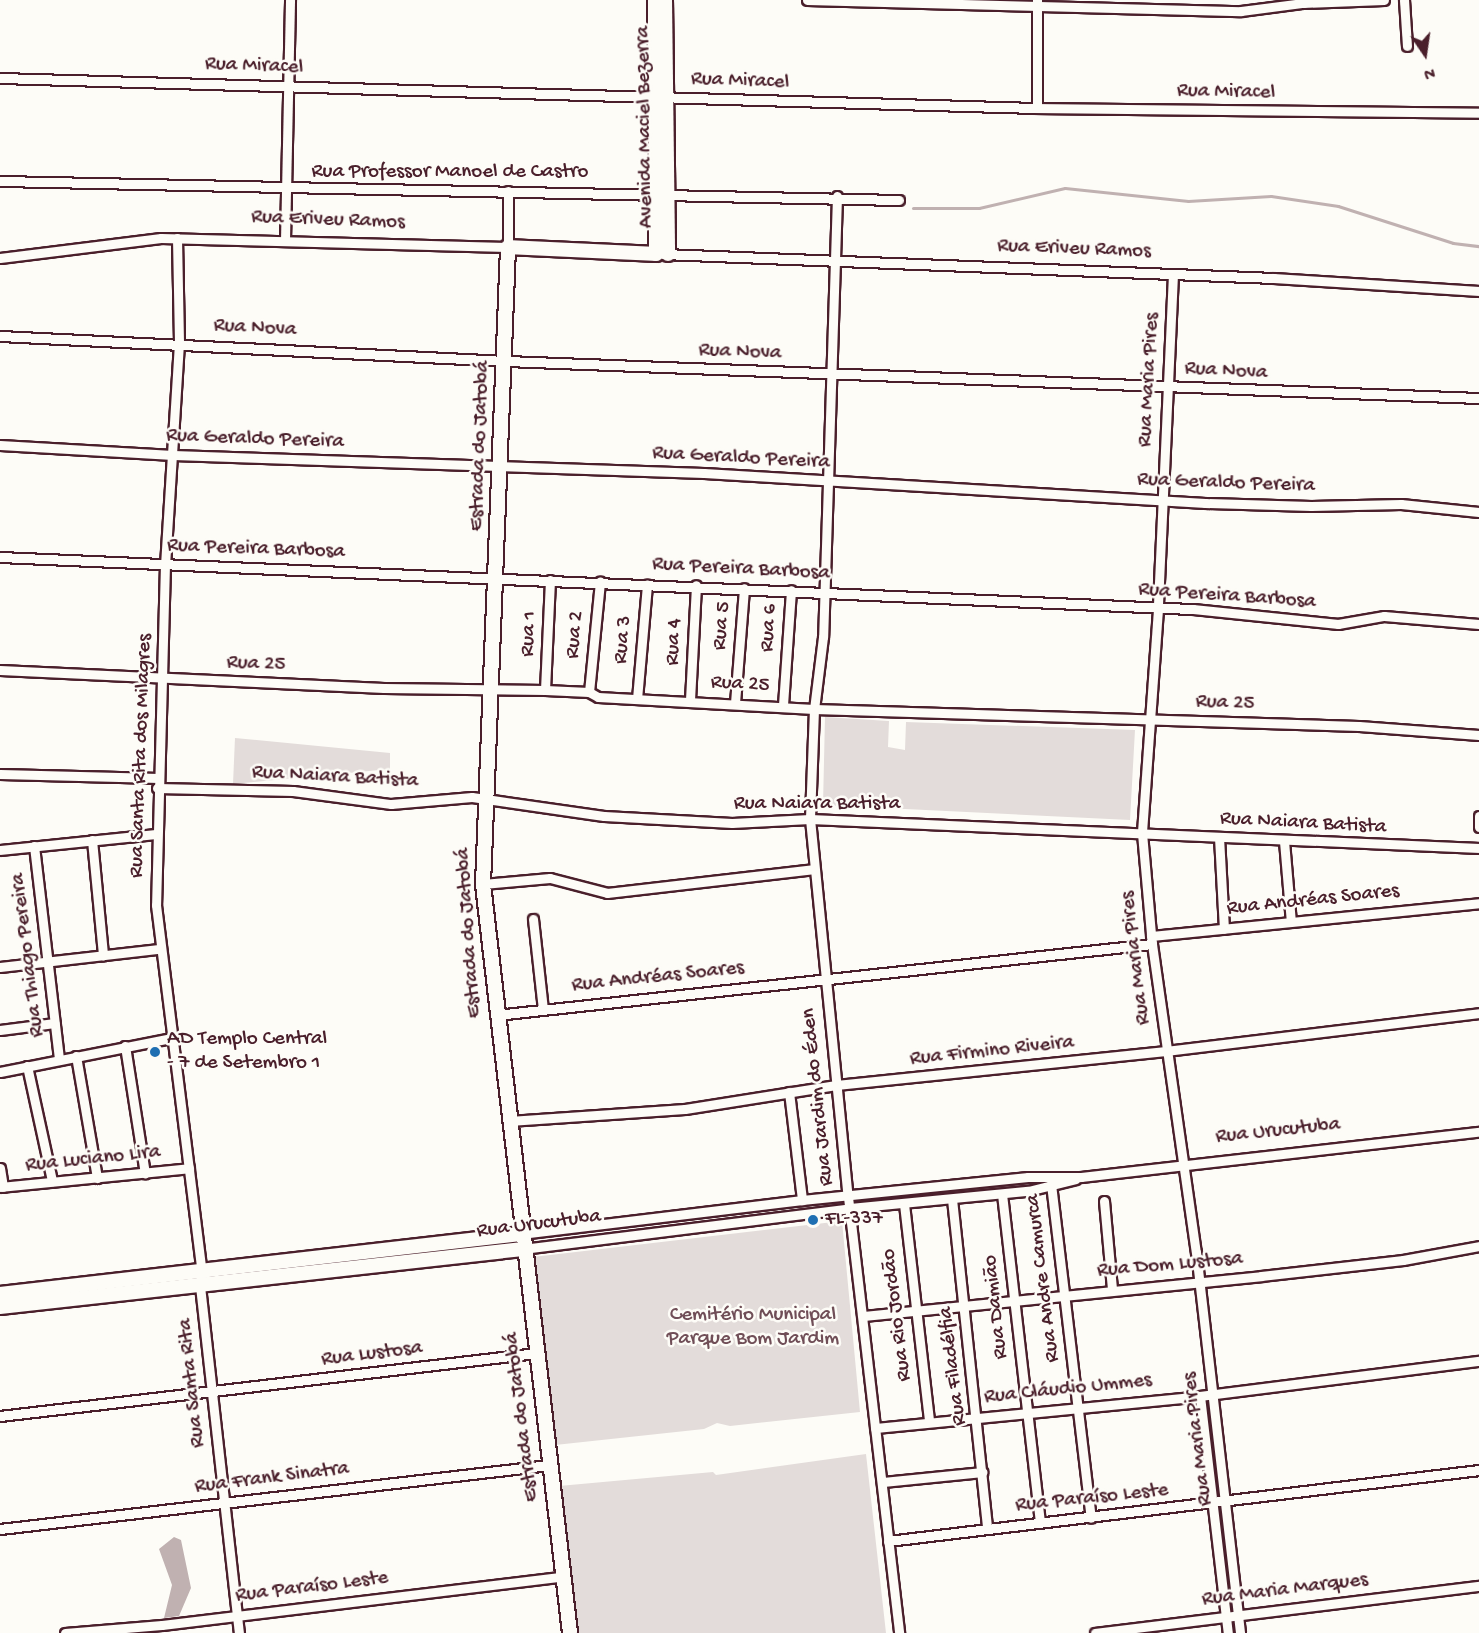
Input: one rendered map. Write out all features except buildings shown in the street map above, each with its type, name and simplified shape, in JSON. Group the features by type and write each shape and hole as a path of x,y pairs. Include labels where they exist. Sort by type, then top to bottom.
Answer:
{"street":[{"path":"285,240 286,86 290,0"},
{"name":"Avenida Maciel Bezerra","path":"655,0 661,98 662,254"},
{"name":"Avenida Maciel Bezerra","path":"661,98 665,0"},
{"path":"807,0 1037,2 1241,11 1303,3 1384,0"},
{"path":"1404,0 1407,46"},
{"path":"1037,2 1037,108"},
{"name":"Rua Miracel","path":"0,78 1037,108 1479,113"},
{"name":"Rua Professor Manoel de Castro","path":"0,181 286,190 662,193 837,196 899,200"},
{"name":"Estrada do Jatobá","path":"508,191 506,361 497,577 488,689 483,884 521,1234 570,1633"},
{"name":"Rua Jardim do Éden","path":"837,196 823,637 814,709 810,819 813,869 848,1197 899,1633"},
{"name":"Rua Eriveu Ramos","path":"0,258 129,240 177,238 285,240 508,247 835,263 1173,274 1479,291"},
{"name":"Rua Santa Rita dos Milagres","path":"177,238 178,343 165,564 156,834 159,949 189,1168 201,1279"},
{"name":"Rua Maria Pires","path":"1173,274 1166,388 1158,609 1142,833 1152,940 1200,1282 1240,1633"},
{"name":"Rua Nova","path":"0,336 506,361 1479,399"},
{"name":"Rua Geraldo Pereira","path":"0,445 173,455 827,482 1311,506 1394,503 1479,512"},
{"name":"Rua Pereira Barbosa","path":"0,557 696,585 1245,613 1332,623 1392,616 1479,624"},
{"name":"Rua 1","path":"545,690 550,580"},
{"name":"Rua 2","path":"589,692 600,582"},
{"name":"Rua 3","path":"637,699 647,584"},
{"name":"Rua 4","path":"690,700 696,585"},
{"name":"Rua 5","path":"735,704 744,588"},
{"name":"Rua 6","path":"783,705 791,590"},
{"name":"Rua 25","path":"0,670 162,679 545,690 589,692 598,697 783,705 814,709 1359,726 1479,735"},
{"name":"Rua Naiara Batista","path":"0,774 293,791 391,804 486,799 622,817 732,823 810,819 1479,849"},
{"path":"1479,816 1479,827"},
{"path":"0,850 156,834"},
{"path":"1219,837 1224,928"},
{"path":"92,840 103,955"},
{"path":"1284,841 1291,922"},
{"name":"Rua Thiago Pereira","path":"34,846 59,1060"},
{"path":"483,884 550,878 607,893 813,869"},
{"name":"Rua Andréas Soares","path":"496,1015 1152,940 1224,928 1479,903"},
{"path":"533,919 543,1009"},
{"path":"0,967 159,949"},
{"name":"Rua Firmino Riveira","path":"509,1121 685,1108 836,1085 1166,1051 1479,1013"},
{"path":"0,1030 55,1023"},
{"path":"0,1072 171,1038"},
{"path":"125,1046 145,1173"},
{"path":"76,1056 97,1178"},
{"path":"27,1066 52,1181"},
{"path":"789,1092 802,1200"},
{"name":"Rua Urucutuba","path":"0,1294 201,1279 523,1249 850,1208 1051,1188 1081,1178 1184,1163 1479,1132"},
{"path":"0,1168 2,1187"},
{"name":"Rua Luciano Lira","path":"2,1187 189,1168"},
{"name":"Rua Urucutuba","path":"0,1307 521,1234 802,1200 1051,1176 1081,1178"},
{"name":"Rua Andre Camurca","path":"1051,1176 1091,1518"},
{"name":"Rua Damião","path":"1002,1194 1040,1523"},
{"name":"Rua Filadélfia","path":"952,1199 978,1417 987,1528"},
{"path":"1104,1201 1112,1289"},
{"name":"Rua Rio Jordão","path":"904,1204 929,1421"},
{"name":"Rua Dom Lustosa","path":"863,1316 1403,1260 1479,1246"},
{"name":"Rua Santa Rita","path":"201,1279 223,1503 239,1633"},
{"name":"Rua Lustosa","path":"0,1416 536,1353"},
{"name":"Rua Cláudio Ummes","path":"875,1428 1200,1396 1479,1361"},
{"name":"Rua Maria Pires","path":"1200,1396 1228,1633"},
{"name":"Rua Frank Sinatra","path":"0,1529 549,1465"},
{"name":"Rua Paraíso Leste","path":"888,1541 1479,1470"},
{"path":"882,1482 983,1472"},
{"name":"Rua Paraíso Leste","path":"65,1633 162,1625 564,1576"},
{"name":"Rua Maria Marques","path":"1095,1633 1479,1586"}],"green space":[{"path":"825,717 889,721 888,747 905,750 906,722 1135,730 1130,820 823,805"},
{"path":"235,738 390,753 390,769 233,784"},
{"name":"Cemitério Municipal Parque Bom Jardim","path":"842,1221 860,1412 730,1426 717,1423 704,1429 555,1445 533,1257"},
{"path":"866,1454 886,1633 577,1633 559,1486 713,1472 716,1475"}],"shaded area":[{"path":"174,1537 181,1540 191,1588 179,1616 164,1618 172,1585 159,1549"}],"waterway":[{"path":"913,208 979,208 1065,188 1188,201 1271,196 1338,206 1453,243 1479,246"}],"place":[{"name":"AD Templo Central - 7 de Setembro 1","path":"155,1052"},
{"name":"FL-337","path":"813,1220"}]}
